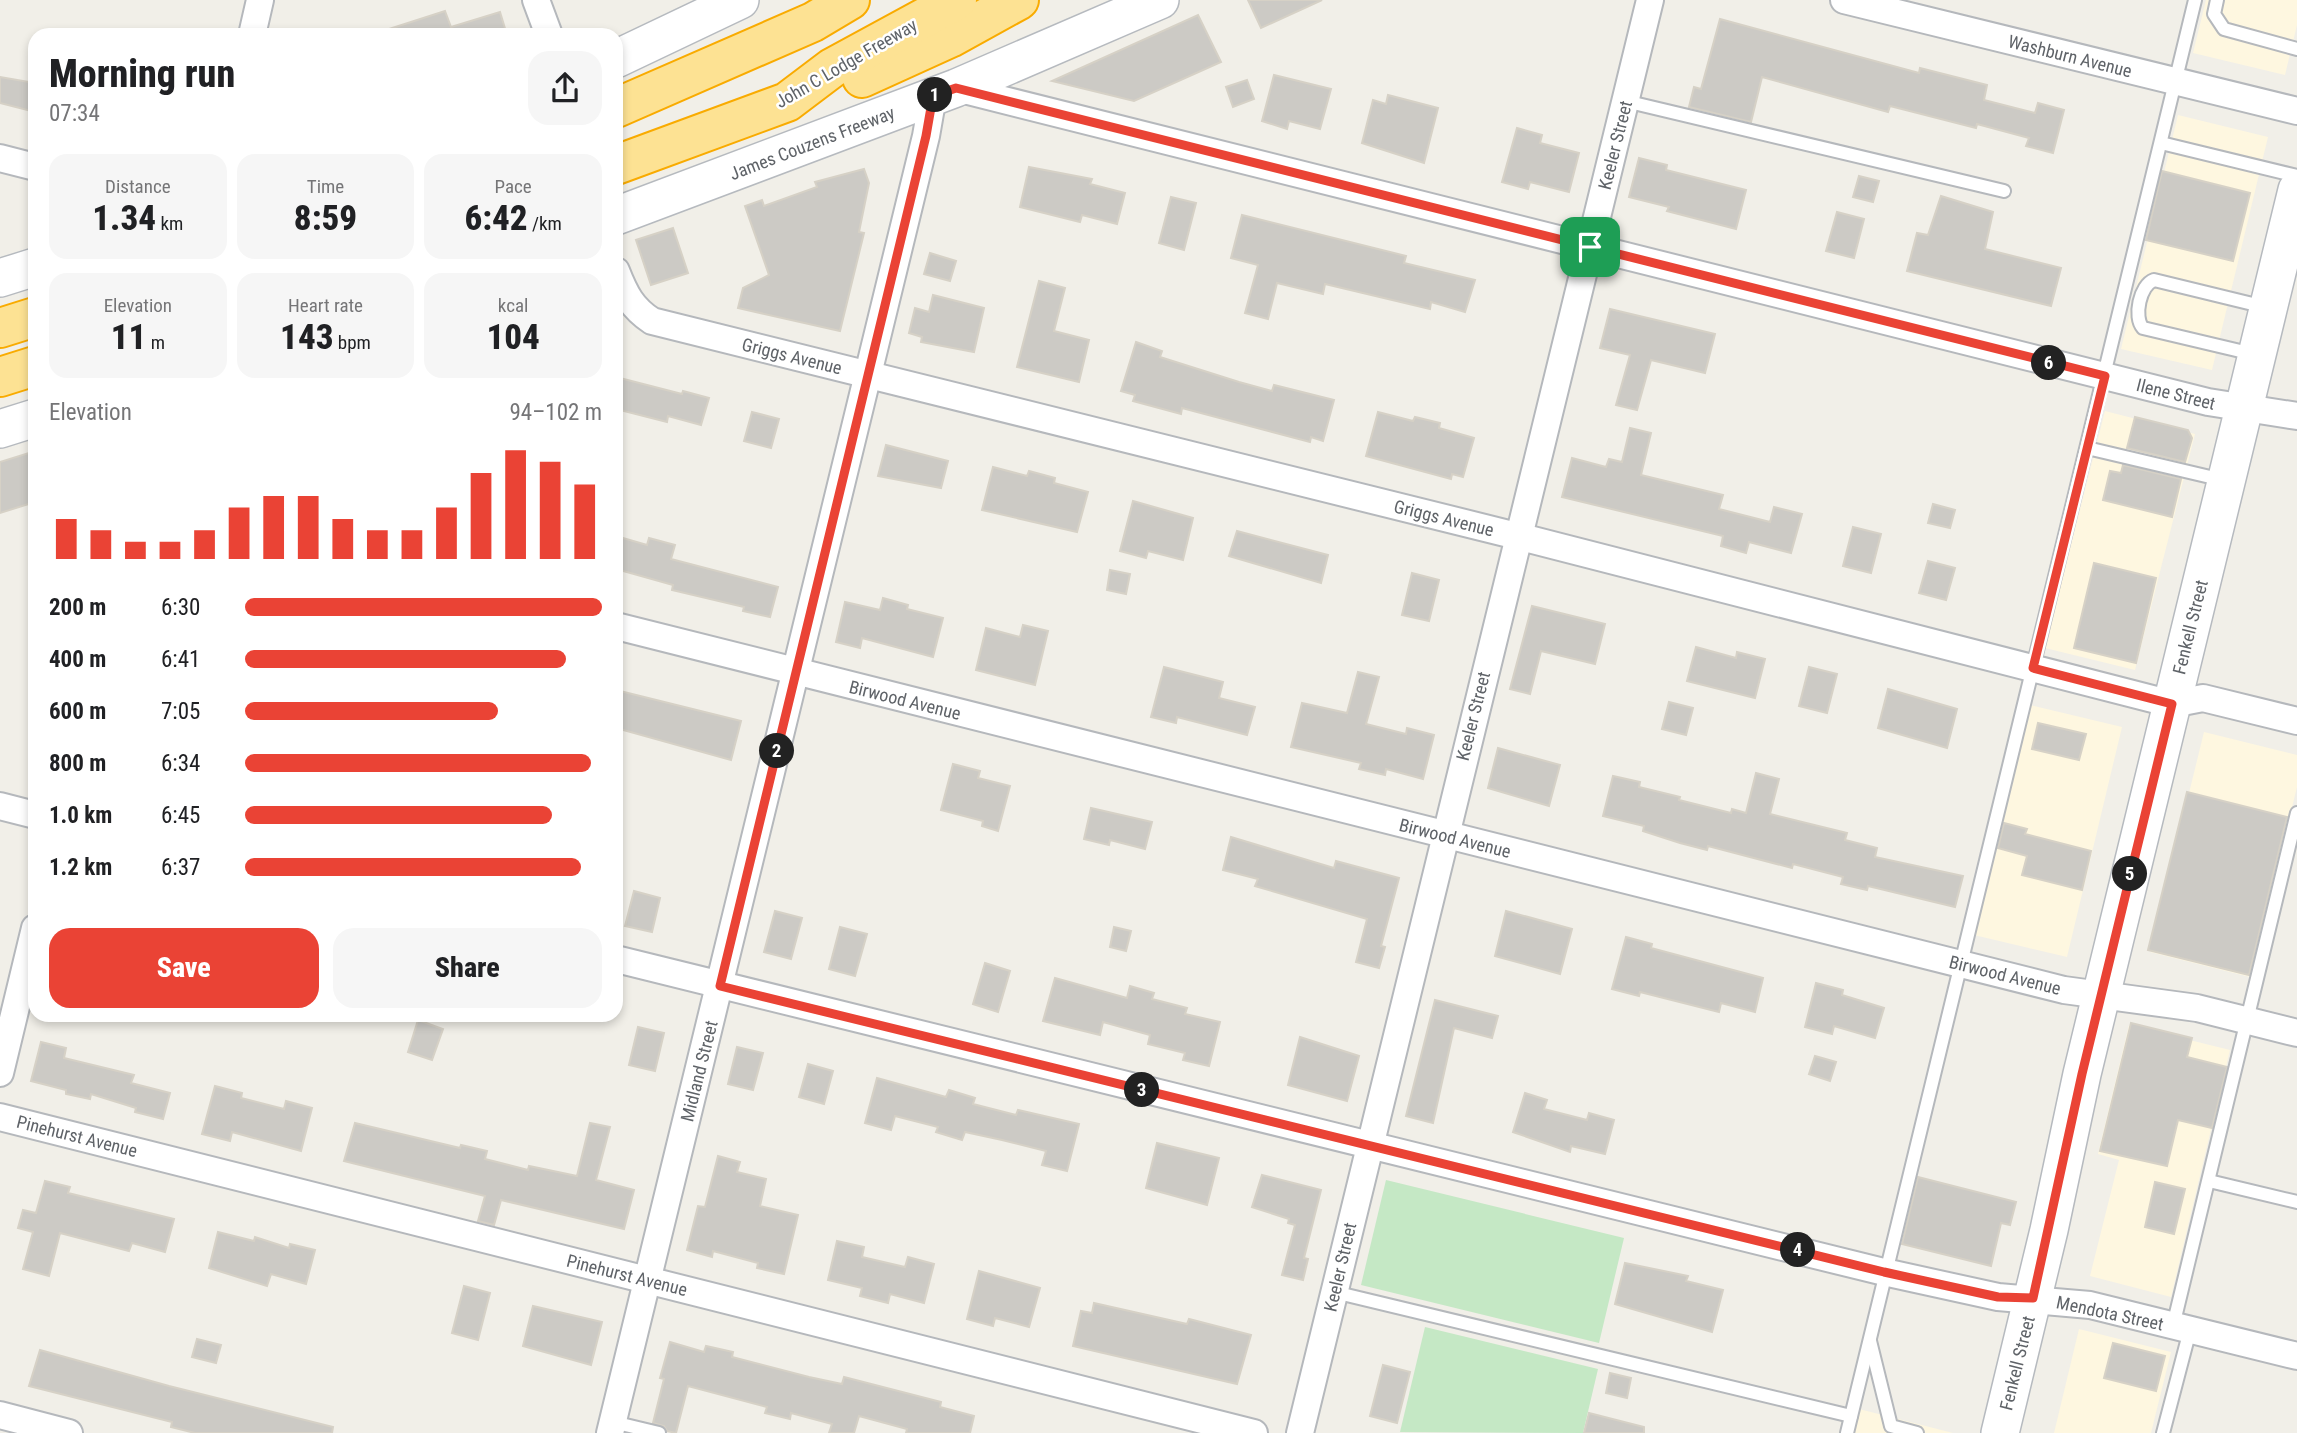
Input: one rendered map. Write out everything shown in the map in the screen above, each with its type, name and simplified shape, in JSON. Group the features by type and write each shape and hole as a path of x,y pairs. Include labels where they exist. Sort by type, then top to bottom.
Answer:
{"highway":[{"path":"761,45 800,0"},
{"path":"623,105 813,22 850,0"},
{"name":"John C Lodge Freeway","path":"623,162 787,102 832,68 957,0"},
{"path":"787,102 836,90 950,38 1019,0"},
{"path":"0,328 28,319"},
{"path":"0,377 28,368"}],"street":[{"path":"254,28 260,0"},
{"path":"536,0 546,28"},
{"path":"623,56 740,0"},
{"name":"James Couzens Freeway","path":"623,213 945,92 1160,0"},
{"name":"Keeler Street","path":"1300,1433 1368,1145 1650,0"},
{"name":"Washburn Avenue","path":"1844,0 2297,111"},
{"name":"Ilene Street","path":"945,92 1590,247 2243,410 2276,411 2297,416"},
{"name":"Midland Street","path":"612,1428 926,136 945,92"},
{"path":"0,158 28,165"},
{"name":"Fenkell Street","path":"2000,1433 2101,994 2297,190"},
{"path":"0,278 28,269"},
{"name":"Griggs Avenue","path":"623,289 638,312 652,321 868,377 1517,536 2172,704 2203,698 2297,721"},
{"path":"0,429 28,420"},
{"name":"Birwood Avenue","path":"623,628 2064,990 2197,1008 2297,1033"},
{"path":"0,806 28,813"},
{"path":"0,1073 28,957"},
{"name":"Mendota Street","path":"623,961 1884,1272 1998,1297 2090,1305 2297,1356"},
{"name":"Pinehurst Avenue","path":"0,1117 1254,1433"},
{"path":"0,1415 69,1433"}],"lane":[{"path":"1847,1433 2194,0"},
{"path":"2217,0 2214,14 2224,29 2297,49"},
{"path":"1625,100 2004,191"},
{"path":"2161,143 2297,176"},
{"path":"2257,355 2143,328 2137,317 2145,286 2154,280 2268,307"},
{"path":"2087,448 2226,481"},
{"path":"2164,1433 2209,1181 2297,813"},
{"path":"2209,1181 2297,1202"},
{"path":"1334,1292 1851,1416"},
{"path":"1869,1337 1889,1430 1917,1433"},
{"path":"612,1428 659,1433"}],"shaded area":[{"path":"2206,0 2297,0 2297,25 2285,75 2193,53"},
{"path":"2178,115 2268,137 2212,370 2121,349"},
{"path":"2105,411 2195,434 2135,670 2045,648"},
{"path":"2030,705 2122,727 2067,957 1974,935"},
{"path":"2204,732 2297,755 2297,787 2250,977 2150,952"},
{"path":"2129,1025 2230,1050 2171,1297 2090,1276 2119,1160 2098,1154"},
{"path":"2079,1329 2171,1352 2151,1433 2054,1433"},
{"path":"1859,1409 1953,1433 1853,1433"}],"green space":[{"path":"1386,1180 1624,1238 1599,1343 1361,1285"},
{"path":"1425,1327 1598,1369 1583,1433 1400,1432"}],"building":[{"path":"1248,0 1322,0 1261,28"},
{"path":"445,11 451,27 500,12 505,28 392,28"},
{"path":"1198,15 1221,62 1134,101 1052,81"},
{"path":"1720,19 1919,73 1920,68 1987,85 1984,100 2035,113 2038,103 2064,110 2053,153 2026,146 2029,138 1977,124 1976,128 1890,106 1888,112 1762,77 1751,122 1689,107 1694,87 1701,89"},
{"path":"1274,75 1331,89 1320,129 1289,121 1287,129 1262,121"},
{"path":"0,77 28,82 28,110 0,103"},
{"path":"1247,80 1254,99 1233,107 1226,87"},
{"path":"1388,95 1438,108 1424,163 1362,143 1373,100 1386,104"},
{"path":"1517,128 1542,135 1540,143 1579,153 1569,192 1530,182 1528,189 1502,182"},
{"path":"1639,158 1667,165 1666,170 1746,190 1736,229 1667,211 1669,207 1629,197"},
{"path":"1029,167 1092,179 1090,184 1125,193 1117,224 1082,215 1080,222 1020,207"},
{"path":"864,169 869,183 859,232 864,233 840,331 738,308 743,288 769,275 745,206 762,200 764,206 817,187 815,182"},
{"path":"2162,171 2250,193 2233,261 2146,240"},
{"path":"1859,176 1879,181 1873,202 1853,197"},
{"path":"1941,196 1993,212 1985,249 2061,268 2051,306 1907,271 1917,233 1928,235"},
{"path":"1171,197 1196,203 1184,250 1159,243"},
{"path":"1837,212 1864,219 1854,258 1826,251"},
{"path":"1242,215 1406,256 1404,263 1475,280 1465,312 1431,302 1430,309 1325,284 1323,294 1277,283 1268,319 1245,313 1258,265 1231,258"},
{"path":"673,228 688,273 651,285 636,240"},
{"path":"930,253 956,261 950,281 924,274"},
{"path":"1039,281 1065,288 1054,331 1089,340 1079,382 1017,367"},
{"path":"933,295 984,308 974,352 921,342 922,337 909,333 915,308 929,312"},
{"path":"1610,309 1715,334 1705,373 1651,360 1637,410 1616,405 1630,355 1600,348"},
{"path":"1136,342 1162,351 1160,357 1239,382 1272,391 1274,385 1334,400 1323,441 1311,437 1310,442 1182,408 1181,414 1133,401 1135,395 1121,391"},
{"path":"623,379 709,398 701,425 668,416 667,422 623,411"},
{"path":"752,412 779,419 771,448 744,441"},
{"path":"1378,412 1413,421 1415,417 1440,423 1439,428 1474,438 1463,477 1452,474 1451,479 1366,456"},
{"path":"2135,417 2188,430 2192,438 2185,462 2127,448"},
{"path":"1630,428 1651,433 1641,475 1723,495 1719,509 1770,522 1774,507 1802,514 1791,553 1749,542 1746,553 1721,546 1723,536 1562,497 1572,458 1606,467 1609,459 1622,462"},
{"path":"886,445 948,461 941,488 878,476"},
{"path":"28,453 28,504 0,513 0,462"},
{"path":"2123,465 2181,479 2172,517 2103,500 2110,471 2121,473"},
{"path":"993,467 1027,476 1029,471 1055,478 1054,483 1088,492 1077,532 982,510"},
{"path":"1133,501 1193,518 1183,560 1148,551 1146,558 1120,551"},
{"path":"1933,504 1955,510 1950,528 1928,523"},
{"path":"1853,527 1881,534 1871,573 1843,566"},
{"path":"1237,531 1328,555 1321,583 1229,556"},
{"path":"623,538 647,545 649,538 675,545 671,559 778,587 770,617 743,611 744,607 672,590 673,585 623,571"},
{"path":"1928,561 1955,568 1946,600 1919,593"},
{"path":"2094,563 2156,578 2136,663 2074,648"},
{"path":"1110,570 1130,574 1126,594 1107,590"},
{"path":"1412,573 1439,580 1429,621 1402,615"},
{"path":"883,598 908,605 907,609 943,618 933,657 862,638 860,648 836,642 845,602 880,610"},
{"path":"1532,606 1605,624 1595,664 1541,651 1530,694 1510,689"},
{"path":"1023,625 1048,631 1035,685 976,670 986,628 1020,637"},
{"path":"1696,647 1736,658 1737,652 1765,659 1755,698 1687,681"},
{"path":"1164,667 1223,682 1219,698 1255,707 1247,735 1177,717 1176,723 1151,717"},
{"path":"1809,667 1837,674 1827,713 1799,706"},
{"path":"1358,672 1379,677 1366,724 1406,734 1407,728 1434,735 1423,779 1386,769 1385,775 1359,769 1361,763 1291,747 1302,703 1347,713"},
{"path":"1888,689 1957,709 1947,748 1878,728"},
{"path":"623,692 741,721 731,760 623,730"},
{"path":"1669,702 1693,708 1686,735 1662,729"},
{"path":"2038,723 2086,734 2079,760 2032,749"},
{"path":"1498,748 1560,765 1549,806 1488,788"},
{"path":"953,764 980,771 978,778 1010,786 998,831 982,826 983,821 941,810"},
{"path":"1756,773 1779,779 1770,814 1847,833 1845,840 1877,848 1875,857 1963,876 1955,907 1868,886 1867,890 1841,884 1843,877 1793,864 1792,868 1708,846 1707,850 1643,831 1644,826 1603,816 1613,776 1640,782 1639,787 1680,797 1679,800 1731,813 1732,809 1746,813"},
{"path":"2187,792 2287,817 2249,975 2148,950"},
{"path":"1091,808 1152,822 1145,849 1110,840 1109,845 1084,839"},
{"path":"2004,823 2027,829 2025,834 2091,851 2082,890 2022,875 2027,856 1998,848"},
{"path":"1231,837 1334,868 1336,861 1399,878 1381,946 1385,947 1379,968 1356,962 1367,919 1255,886 1258,879 1223,870"},
{"path":"634,891 660,898 652,932 625,926"},
{"path":"775,911 802,918 791,959 764,952"},
{"path":"1506,911 1572,929 1560,974 1495,956"},
{"path":"840,927 867,934 855,976 829,969"},
{"path":"1114,927 1131,931 1126,951 1110,947"},
{"path":"1626,937 1652,944 1651,948 1763,978 1755,1012 1721,1003 1719,1012 1640,992 1639,996 1612,989"},
{"path":"985,963 1010,971 998,1012 973,1004"},
{"path":"1055,978 1127,998 1130,986 1154,993 1152,999 1187,1008 1185,1014 1220,1022 1209,1066 1183,1060 1185,1053 1148,1044 1150,1035 1103,1022 1100,1035 1043,1021"},
{"path":"1816,983 1843,990 1842,995 1884,1008 1875,1038 1834,1026 1832,1034 1805,1027"},
{"path":"1435,1000 1498,1016 1492,1038 1454,1028 1433,1123 1406,1116"},
{"path":"417,1022 443,1029 432,1060 408,1052"},
{"path":"2131,1023 2192,1038 2187,1057 2227,1067 2212,1128 2178,1120 2167,1166 2100,1151"},
{"path":"638,1027 664,1033 655,1071 629,1065"},
{"path":"1300,1037 1359,1056 1347,1101 1288,1085"},
{"path":"41,1042 66,1048 64,1058 134,1075 131,1083 170,1093 163,1119 135,1112 136,1108 91,1094 90,1099 66,1094 66,1090 31,1081"},
{"path":"737,1047 763,1053 753,1090 728,1084"},
{"path":"1815,1056 1836,1062 1830,1081 1809,1074"},
{"path":"808,1064 833,1071 824,1104 799,1097"},
{"path":"877,1078 946,1097 949,1090 975,1098 973,1104 1016,1115 1018,1110 1079,1124 1067,1171 1042,1165 1046,1151 1002,1140 965,1132 962,1140 936,1132 938,1127 895,1116 891,1130 865,1123"},
{"path":"215,1086 242,1093 241,1098 284,1109 286,1101 312,1108 301,1151 232,1132 230,1141 202,1134"},
{"path":"1525,1093 1547,1100 1544,1109 1587,1120 1589,1113 1614,1120 1605,1154 1571,1146 1570,1152 1513,1132"},
{"path":"355,1123 460,1148 461,1145 487,1151 485,1159 528,1170 529,1166 577,1176 590,1123 610,1127 596,1180 634,1190 624,1229 501,1200 494,1225 478,1221 485,1196 344,1161"},
{"path":"1157,1143 1219,1158 1207,1205 1146,1188"},
{"path":"718,1156 740,1162 737,1172 766,1179 760,1206 798,1215 784,1274 757,1268 758,1263 713,1251 712,1257 687,1250 698,1206 705,1207"},
{"path":"1262,1175 1321,1190 1304,1258 1308,1259 1303,1280 1282,1275 1295,1225 1288,1223 1289,1219 1252,1207"},
{"path":"1918,1177 2016,1202 2010,1225 2001,1223 1991,1266 1902,1244"},
{"path":"45,1181 70,1187 68,1193 174,1219 165,1252 132,1243 129,1251 60,1233 49,1276 23,1269 33,1232 18,1228 23,1210 36,1213"},
{"path":"2155,1182 2185,1189 2174,1234 2145,1227"},
{"path":"218,1232 254,1241 255,1237 289,1248 290,1244 315,1250 306,1284 271,1274 267,1286 209,1268"},
{"path":"837,1241 864,1247 862,1257 905,1267 908,1257 934,1264 924,1303 890,1294 888,1303 860,1296 862,1288 828,1280"},
{"path":"1625,1263 1688,1276 1686,1281 1723,1290 1712,1332 1615,1304"},
{"path":"979,1271 1040,1288 1029,1327 995,1318 993,1326 967,1319"},
{"path":"464,1286 490,1293 478,1340 452,1333"},
{"path":"1094,1303 1187,1324 1189,1319 1251,1335 1237,1384 1073,1346 1081,1311 1092,1313"},
{"path":"533,1306 602,1322 591,1365 523,1346"},
{"path":"197,1339 221,1345 216,1363 192,1357"},
{"path":"670,1342 704,1352 706,1346 733,1352 732,1357 809,1377 842,1384 844,1377 941,1402 940,1407 974,1416 970,1433 906,1433 907,1429 859,1416 854,1433 829,1433 832,1424 791,1413 790,1419 765,1413 767,1407 688,1386 676,1433 667,1431 664,1426 653,1423 664,1379 660,1378"},
{"path":"2113,1343 2165,1356 2156,1391 2104,1378"},
{"path":"40,1350 333,1427 332,1433 195,1433 171,1427 172,1422 29,1386"},
{"path":"1383,1365 1410,1372 1397,1423 1370,1416"},
{"path":"1610,1373 1631,1378 1627,1398 1606,1393"},
{"path":"1589,1413 1644,1427 1644,1433 1584,1433"}],"route":[{"path":"956,88 1590,247 2105,376 2033,668 2172,704 2082,1074 2033,1298 1998,1297 1884,1272 720,986 926,136 933,96 956,88"}]}
